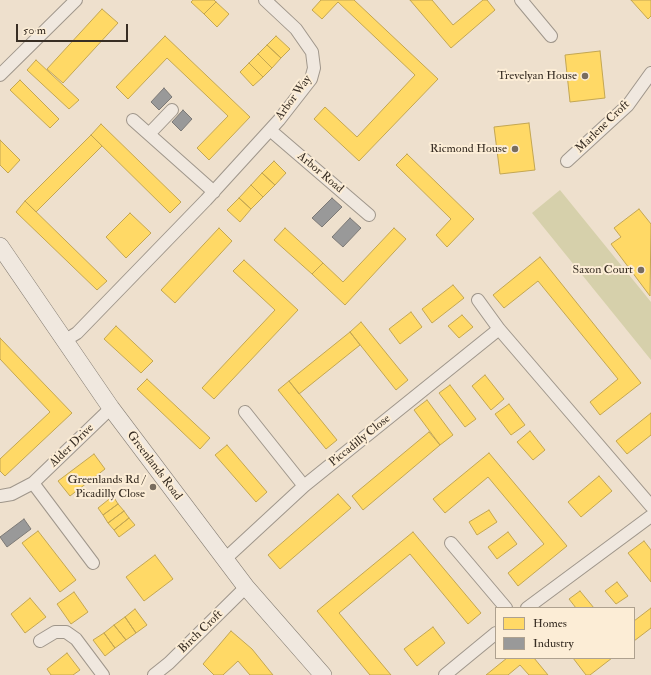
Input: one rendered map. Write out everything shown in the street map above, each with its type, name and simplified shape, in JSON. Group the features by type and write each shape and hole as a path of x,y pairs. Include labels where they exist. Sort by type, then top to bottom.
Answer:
{"street":[{"path":"0,75 76,0"},
{"name":"Arbor Way","path":"64,341 77,333 214,192 270,130 311,79 314,68 312,52 296,29 265,0"},
{"path":"521,0 551,36"},
{"name":"Marlene Croft","path":"567,161 628,105 651,73"},
{"path":"149,134 172,110"},
{"path":"133,120 214,192"},
{"name":"Arbor Road","path":"270,130 369,215"},
{"name":"Greenlands Road","path":"0,246 111,408 246,587 323,675"},
{"path":"478,300 499,328 651,506"},
{"name":"Piccadilly Close","path":"225,559 304,486 499,328"},
{"name":"Alder Drive","path":"0,496 12,494 33,483 111,408"},
{"path":"245,412 304,486"},
{"path":"33,483 93,563"},
{"path":"529,607 651,516"},
{"path":"451,543 505,607"},
{"name":"Birch Croft","path":"154,675 169,663 246,587"},
{"path":"40,642 55,632 66,632 76,639 103,675"},
{"path":"445,675 495,634"}],"shaded area":[{"path":"560,190 651,302 651,360 532,213"}],"building: Homes":[{"path":"193,0 214,0 216,2 204,14 191,2"},
{"path":"321,0 354,0 438,79 359,161 314,119 325,107 357,137 415,75 338,2 322,19 312,10"},
{"path":"410,0 432,0 453,25 483,0 487,0 495,10 451,48"},
{"path":"631,0 651,0 651,16 648,19"},
{"path":"216,2 229,14 217,27 204,14"},
{"path":"102,9 118,23 63,83 47,69"},
{"path":"165,36 250,117 209,160 197,148 228,116 167,58 128,99 116,87"},
{"path":"276,36 290,49 281,58 267,45"},
{"path":"267,45 281,58 272,68 258,54"},
{"name":"Trevelyan House","path":"600,51 605,98 570,102 565,55"},
{"path":"258,54 272,68 263,77 249,63"},
{"path":"36,60 79,100 69,109 27,70"},
{"path":"249,63 263,77 253,86 240,72"},
{"path":"20,80 59,119 50,128 10,90"},
{"name":"Ricmond House","path":"529,123 535,170 500,174 494,127"},
{"path":"101,124 181,202 170,213 91,135"},
{"path":"91,135 102,146 36,212 25,201"},
{"path":"0,140 20,160 8,173 0,165"},
{"path":"407,154 474,219 447,247 436,235 451,219 396,165"},
{"path":"274,161 286,173 275,185 262,173"},
{"path":"262,173 275,185 263,197 251,185"},
{"path":"251,185 263,197 251,209 239,198"},
{"path":"239,198 251,209 240,222 227,210"},
{"path":"25,201 107,281 97,290 16,212"},
{"name":"Saxon Court","path":"639,209 651,224 650,296 611,244 621,237 614,228"},
{"path":"130,213 151,233 126,258 106,237"},
{"path":"219,228 232,241 175,303 161,290"},
{"path":"285,228 323,263 312,274 274,240"},
{"path":"394,228 406,239 345,305 312,274 323,263 343,282"},
{"path":"540,257 641,383 600,415 590,402 618,379 538,281 504,308 493,295"},
{"path":"244,260 298,310 214,399 202,388 275,310 233,271"},
{"path":"453,285 464,298 432,323 422,309"},
{"path":"411,312 422,327 400,344 389,329"},
{"path":"462,315 473,327 459,338 448,326"},
{"path":"361,322 408,380 396,390 350,332"},
{"path":"116,326 153,361 141,373 104,339"},
{"path":"350,332 360,345 299,394 289,381"},
{"path":"0,338 72,413 5,476 0,471 0,459 50,412 0,359"},
{"path":"485,375 504,399 491,410 472,386"},
{"path":"147,379 210,438 200,449 137,389"},
{"path":"289,381 337,440 326,449 278,390"},
{"path":"450,385 476,419 465,427 439,393"},
{"path":"427,400 453,435 440,445 414,410"},
{"path":"509,404 525,425 511,435 495,414"},
{"path":"651,413 651,435 627,454 616,441"},
{"path":"530,431 545,450 533,460 517,442"},
{"path":"429,432 440,445 363,510 352,496"},
{"path":"227,445 267,492 256,502 215,455"},
{"path":"489,453 567,546 518,586 508,573 544,544 488,477 445,513 433,499"},
{"path":"94,454 105,469 70,496 58,481"},
{"path":"599,476 612,491 581,517 568,502"},
{"path":"338,494 351,508 280,569 268,555"},
{"path":"113,496 118,504 103,515 98,508"},
{"path":"118,504 124,511 108,523 103,515"},
{"path":"489,510 497,522 477,535 469,522"},
{"path":"124,511 129,518 114,530 108,523"},
{"path":"129,518 135,525 119,537 114,530"},
{"path":"38,531 76,580 60,592 22,543"},
{"path":"413,532 481,613 468,624 410,554 339,613 391,675 370,675 317,611"},
{"path":"508,532 517,544 497,559 488,547"},
{"path":"644,541 651,550 651,582 628,553"},
{"path":"155,555 173,579 144,601 126,577"},
{"path":"617,582 628,596 616,604 605,591"},
{"path":"580,591 593,607 575,607 569,599"},
{"path":"74,592 88,612 71,624 57,604"},
{"path":"30,598 46,617 25,633 11,614"},
{"path":"651,608 651,628 635,640 635,620"},
{"path":"135,609 147,625 136,633 125,617"},
{"path":"125,617 136,633 126,640 114,625"},
{"path":"114,625 126,640 115,648 104,633"},
{"path":"433,627 445,643 417,666 404,649"},
{"path":"231,631 252,649 273,675 250,675 238,661 223,675 214,675 203,664"},
{"path":"104,633 115,648 105,656 93,640"},
{"path":"67,653 80,670 73,675 51,675 47,669"},
{"path":"506,659 535,659 548,675 529,675 520,665 508,675 486,675"},
{"path":"574,659 611,659 590,675 586,675"}],"building: Industry":[{"path":"164,88 172,97 159,110 151,102"},
{"path":"183,110 192,119 181,131 172,122"},
{"path":"332,198 342,207 322,227 312,218"},
{"path":"350,218 361,228 343,247 332,237"},
{"path":"24,519 31,529 7,547 0,537"}],"place":[{"name":"Trevelyan House","path":"585,76"},
{"name":"Ricmond House","path":"515,149"},
{"name":"Saxon Court","path":"641,270"},
{"name":"Greenlands Rd / Picadilly Close","path":"153,487"}]}
